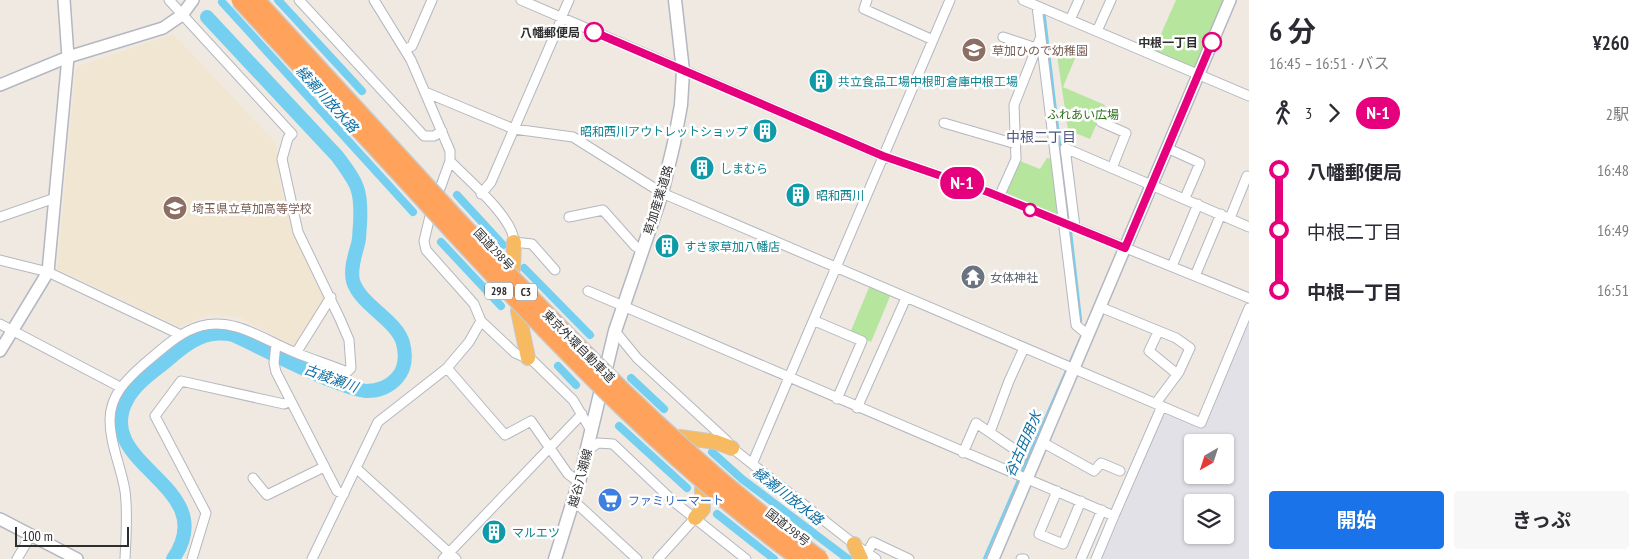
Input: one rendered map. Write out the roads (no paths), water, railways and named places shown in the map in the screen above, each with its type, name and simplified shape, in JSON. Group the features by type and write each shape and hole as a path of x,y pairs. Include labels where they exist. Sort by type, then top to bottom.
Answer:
{"highway":[{"name":"国道298号","path":"230,0 518,311 600,395 702,489 790,559"},
{"name":"東京外環自動車道","path":"239,0 569,355 713,490 799,559"},
{"name":"東京外環自動車道","path":"257,0 485,249 594,362 718,478 821,559"},
{"name":"国道298号","path":"265,0 439,190 606,366 680,436 749,496 831,559"},
{"path":"513,269 514,242"},
{"path":"518,311 528,358"},
{"path":"680,436 689,440 716,442 732,448"},
{"path":"695,518 703,509 702,489"},
{"path":"854,544 864,556"}],"main road":[{"name":"草加産業道路","path":"600,395 615,332 662,193 679,121 683,70 675,0"},
{"name":"越谷八潮線","path":"555,559 588,450 600,395"}],"street":[{"path":"0,351 48,272 68,57 64,0"},
{"path":"125,559 125,491 111,442 110,419 113,402 120,387 132,374 181,334 200,326 214,323 232,325 275,346 348,372 351,368 349,340 331,297 298,232 282,159 288,138 292,134 169,0"},
{"path":"0,85 68,57 163,28 182,15 193,0"},
{"path":"299,0 424,136 434,136 442,131"},
{"path":"374,0 405,50 450,151 450,161 424,233 426,250 474,304 481,321 510,349 528,358 573,400 592,432"},
{"path":"405,50 412,46 432,0"},
{"path":"520,0 883,156 999,197 1249,298"},
{"path":"481,194 492,182 569,0"},
{"path":"867,0 864,9 933,40"},
{"path":"752,462 790,379 950,0"},
{"path":"1023,0 1037,4 1070,20 1249,96"},
{"path":"1070,20 1078,0"},
{"path":"1098,32 1111,0"},
{"path":"993,559 1230,0"},
{"path":"1037,4 1076,325 1088,335"},
{"path":"1003,37 1036,48"},
{"path":"999,197 1016,159 1014,105 1040,39"},
{"path":"425,92 514,129 573,137 662,193 1201,423 1249,308"},
{"path":"1101,122 1126,133 1112,168"},
{"path":"944,123 1016,144"},
{"path":"1076,228 1065,148 1249,226"},
{"path":"1167,148 1200,163 1185,198"},
{"path":"450,161 510,226 514,242 532,244 555,270"},
{"path":"1230,218 1247,176"},
{"path":"0,217 55,198"},
{"path":"1172,266 1198,204"},
{"path":"570,217 603,210 635,246 642,250"},
{"path":"1196,276 1221,214"},
{"path":"0,260 48,272 181,334"},
{"path":"588,292 1114,516"},
{"path":"296,354 331,297"},
{"path":"857,408 906,298"},
{"path":"1096,559 1159,405 1190,348 1176,338 1100,306"},
{"path":"312,559 378,422 448,368 469,342 481,321"},
{"path":"814,321 862,342 837,399"},
{"path":"0,324 120,387"},
{"path":"615,332 637,358 726,440 732,448 854,544"},
{"path":"1158,332 1149,351 1177,374"},
{"path":"275,346 274,362 276,372 324,467 337,490 344,494"},
{"path":"990,432 1009,381 1024,348"},
{"path":"448,368 505,435 531,421 568,474 579,482"},
{"path":"192,559 206,513 155,416 181,381 284,404 290,401"},
{"path":"356,468 450,557 582,414"},
{"path":"963,453 976,424 1023,455"},
{"path":"1042,442 1094,470 1102,463 1120,471"},
{"path":"588,450 598,443 613,444 695,518 746,559"},
{"path":"253,478 267,495 324,467"},
{"path":"1057,491 1039,534 1063,544 1081,501"},
{"path":"574,501 637,559"},
{"path":"1081,559 1102,510"},
{"path":"658,559 695,518"},
{"path":"0,519 77,559"},
{"path":"17,559 31,535"},
{"path":"876,559 864,556 873,542 908,559"}],"waterway":[{"name":"綾瀬川放水路","path":"278,0 362,91"},
{"name":"綾瀬川放水路","path":"222,2 413,212"},
{"name":"谷古田用水","path":"1044,11 1060,146"},
{"name":"古綾瀬川","path":"173,559 184,534 182,512 171,493 139,459 126,441 121,421 128,398 147,377 191,342 206,335 215,334 233,335 318,375 348,387 366,391 383,388 394,381 404,366 405,357 403,343 394,327 363,298 353,281 352,267 359,239 360,203 357,188 350,174 337,156 207,17"},
{"name":"谷古田用水","path":"1061,154 1069,217"},
{"name":"綾瀬川放水路","path":"457,195 503,245"},
{"name":"谷古田用水","path":"1071,233 1081,321"},
{"name":"綾瀬川放水路","path":"441,242 501,306"},
{"name":"綾瀬川放水路","path":"524,268 590,335"},
{"name":"谷古田用水","path":"1021,473 1081,337"},
{"name":"綾瀬川放水路","path":"558,366 576,385"},
{"name":"綾瀬川放水路","path":"631,378 664,409"},
{"name":"綾瀬川放水路","path":"619,426 687,488"},
{"name":"綾瀬川放水路","path":"712,452 742,479 848,559"},
{"name":"谷古田用水","path":"984,559 1019,478"},
{"name":"綾瀬川放水路","path":"717,514 774,559"}],"place":[{"name":"八幡郵便局","path":"594,32"},
{"name":"中根一丁目","path":"1212,42"},
{"name":"草加ひので幼稚園","path":"974,50"},
{"name":"共立食品工場中根町倉庫中根工場","path":"821,81"},
{"name":"昭和西川アウトレットショップ","path":"765,131"},
{"name":"しまむら","path":"702,168"},
{"name":"昭和西川","path":"798,195"},
{"name":"埼玉県立草加高等学校","path":"175,208"},
{"name":"すき家草加八幡店","path":"667,246"},
{"name":"女体神社","path":"973,277"},
{"name":"ファミリーマート","path":"610,500"},
{"name":"マルエツ","path":"494,532"}],"district":[{"name":"中根二丁目","path":"1041,137"}],"park label":[{"name":"ふれあい広場","path":"1083,114"}]}
